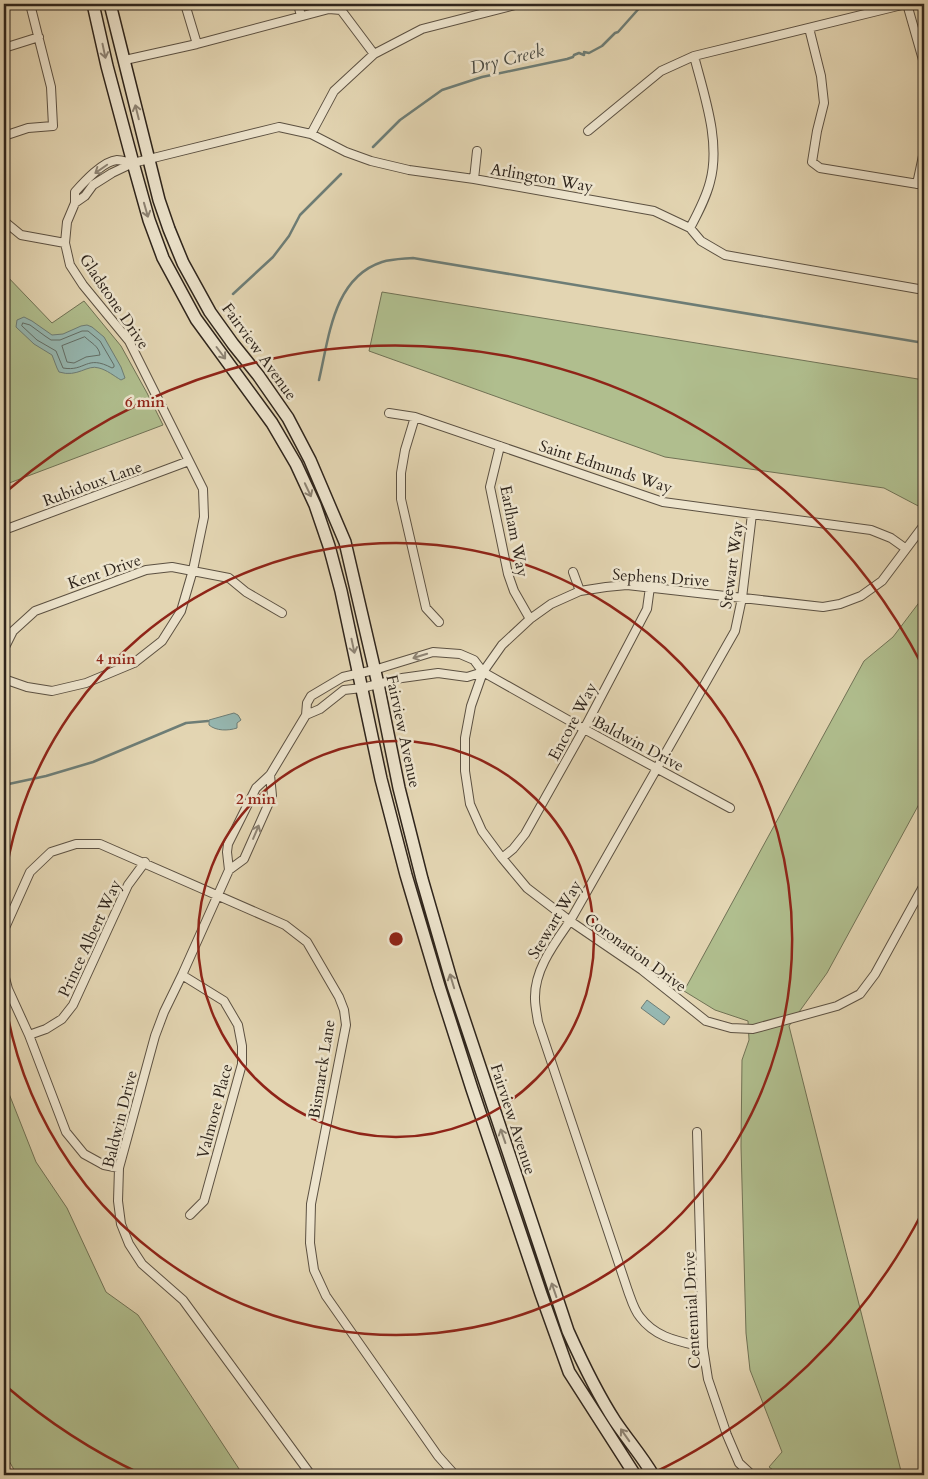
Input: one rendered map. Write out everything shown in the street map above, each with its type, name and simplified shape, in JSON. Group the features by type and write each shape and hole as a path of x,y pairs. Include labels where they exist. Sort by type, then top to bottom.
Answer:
{"street":[{"path":"4,136 28,128 53,126 51,87 30,4"},
{"name":"Fairview Avenue","path":"94,4 107,66 133,163 149,220 167,267 196,319 272,424 296,464 315,505 342,591 382,780 409,884 439,986 541,1294 570,1372 635,1475"},
{"name":"Fairview Avenue","path":"110,4 169,230 183,263 210,312 288,418 310,460 345,542 378,684 399,788 419,870 448,968 568,1331 599,1396 653,1475"},
{"path":"185,4 197,44"},
{"path":"298,4 301,16"},
{"path":"311,134 334,91 374,54 422,29 518,4"},
{"path":"588,131 661,71 694,56 907,4 923,60 924,73"},
{"path":"124,60 197,44 329,9 341,10 374,54"},
{"path":"809,28 821,76 824,103 812,162 820,168 920,184 924,151"},
{"path":"4,48 39,37"},
{"path":"690,228 702,206 711,181 714,153 713,130 694,56"},
{"name":"Arlington Way","path":"133,163 279,127 311,134 346,152 371,161 409,170 474,179 654,211 690,228 701,241 725,256 924,290"},
{"path":"474,179 477,151"},
{"name":"Gladstone Drive","path":"4,678 27,687 52,691 86,683 134,664 162,641 181,611 193,570 204,517 203,489 129,341 83,285 70,265 66,243 67,222 75,203 85,196 90,182 104,165 116,160 133,163"},
{"path":"4,221 21,235 66,243"},
{"name":"Saint Edmunds Way","path":"389,413 415,417 663,502 871,530 891,538 905,548"},
{"path":"415,417 404,457 401,499 426,608 439,622"},
{"name":"Earlham Way","path":"500,446 490,487 508,574 514,591 530,619"},
{"name":"Rubidoux Lane","path":"4,530 189,461"},
{"name":"Stewart Way","path":"703,1347 658,1334 639,1316 628,1291 538,1022 534,997 540,971 550,949 570,921 735,631 742,598 752,514"},
{"name":"Sephens Drive","path":"483,672 502,645 530,619 551,604 580,591 627,585 823,607 840,604 861,596 882,581 924,525"},
{"name":"Kent Drive","path":"4,649 13,631 35,610 146,570 172,567 229,578 246,592 282,613"},
{"path":"573,572 580,591"},
{"name":"Encore Way","path":"502,858 513,849 525,834 584,729 647,609 650,587"},
{"name":"Baldwin Drive","path":"229,870 228,844 256,788 270,775 306,715 307,703 311,696 343,677 374,670 433,652 460,654 474,660 483,672 730,808"},
{"name":"Baldwin Drive","path":"306,715 320,709 344,690 438,673 466,677 483,672"},
{"name":"Coronation Drive","path":"483,672 471,706 465,738 465,771 470,804 482,831 527,888 570,921 642,970 706,1020 731,1028 753,1029 837,1006 860,994 875,974 924,885"},
{"name":"Baldwin Drive","path":"270,775 272,796 250,846 244,859 229,870 164,1012 155,1036 119,1168 118,1201 121,1224 129,1244 142,1264 184,1300 311,1475"},
{"name":"Bismarck Lane","path":"4,930 30,872 52,852 76,844 100,844 145,862 285,925 307,942 338,997 344,1010 346,1026 311,1204 310,1242 314,1270 326,1296 438,1456 455,1475"},
{"name":"Prince Albert Way","path":"29,1035 46,1029 62,1020 73,1005 128,885 145,862"},
{"path":"4,974 66,1132 84,1154 104,1165 119,1168"},
{"name":"Valmore Place","path":"182,975 224,1001 238,1024 242,1046 242,1064 204,1201 190,1215"},
{"name":"Centennial Drive","path":"697,1132 703,1347 708,1379 727,1435 739,1463 752,1475"}],"green space":[{"path":"4,273 52,323 84,301 121,346 163,425 4,485"},
{"path":"382,292 924,380 924,509 884,488 665,457 369,351"},
{"path":"924,596 924,795 827,973 789,1026 902,1475 780,1475 769,1467 782,1452 750,1370 746,1333 741,1146 742,1060 749,1040 748,1021 715,1010 684,991 864,661 893,637"},
{"path":"4,1081 36,1162 67,1208 106,1292 138,1315 243,1475 17,1475 4,1452"}],"water":[{"path":"24,317 52,335 63,334 81,326 87,325 92,327 104,337 125,378 121,380 105,370 95,367 72,373 59,372 52,355 34,344 16,327 17,320"},
{"path":"234,713 241,720 237,723 237,728 222,730 209,725 209,720"},
{"path":"647,1000 670,1017 664,1025 641,1008"}],"waterway":[{"name":"Dry Creek","path":"373,147 400,120 442,90 482,77 567,59 579,53 584,55 584,52 589,53 602,46 618,32 642,5 648,4"},
{"name":"Dry Creek","path":"233,294 273,257 289,236 300,215 341,174"},
{"path":"319,380 330,328 343,295 353,281 366,270 382,262 413,258 924,343"},
{"path":"4,785 46,776 93,762 186,723 208,721"}]}
